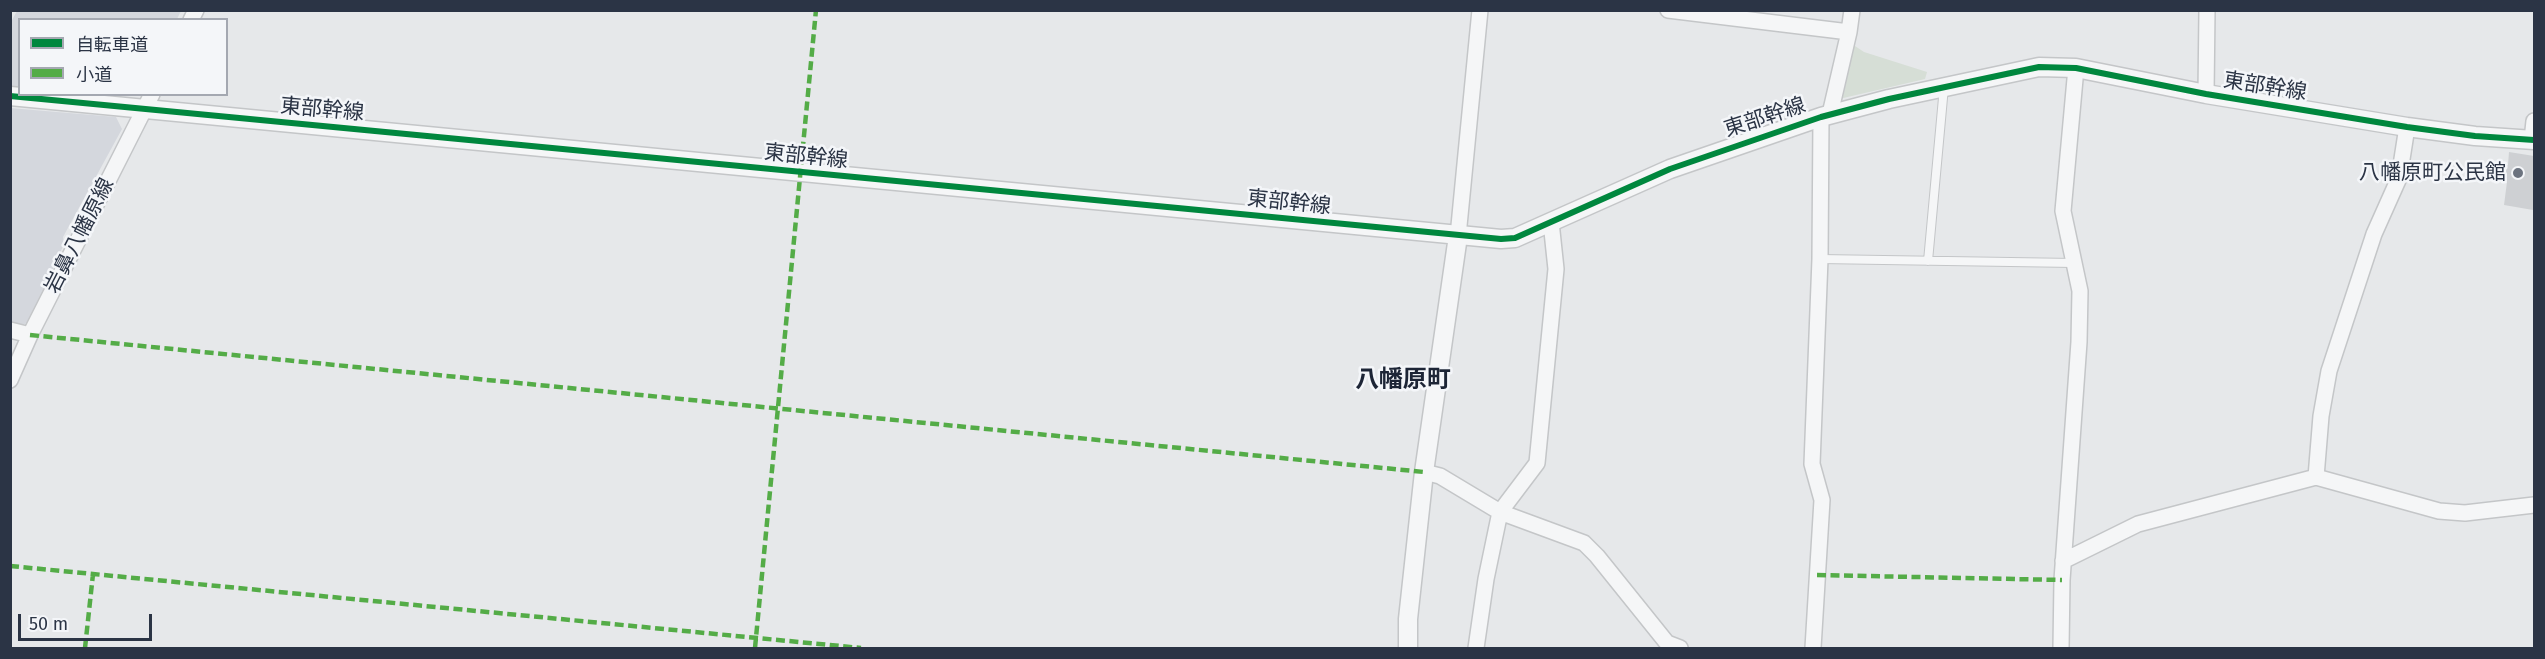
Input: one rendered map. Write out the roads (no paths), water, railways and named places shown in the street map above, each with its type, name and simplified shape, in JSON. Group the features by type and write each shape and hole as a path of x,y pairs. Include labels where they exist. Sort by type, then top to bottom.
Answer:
{"street":[{"path":"1408,648 1408,619 1424,472 1458,237 1480,10"},
{"path":"1668,10 1850,32"},
{"path":"1813,648 1822,500 1812,464 1825,116 1850,32 1852,10"},
{"path":"2206,94 2207,10"},
{"name":"東部幹線","path":"10,96 148,102 1458,237 1515,238 1670,169 1825,116 2039,67 2076,68 2206,94 2408,127 2475,136 2533,140"},
{"path":"2061,648 2063,561 2079,342 2080,291 2063,211 2076,68"},
{"name":"岩鼻八幡原線","path":"10,380 30,335 148,102"},
{"path":"2533,140 2535,121"},
{"path":"2316,477 2321,416 2330,371 2374,234 2399,178 2408,127"},
{"path":"1476,648 1486,579 1500,512 1537,463 1556,269 1551,222"},
{"path":"10,330 30,335"},
{"path":"1424,472 1440,476 1500,512 1584,543 1598,556 1667,643 1680,648"},
{"path":"2063,561 2138,524 2316,477 2439,511 2464,513 2535,505"}],"lane":[{"path":"1928,261 1944,87"},
{"path":"1820,259 2074,263"}],"place":[{"name":"八幡原町公民館","path":"2518,173"}],"district":[{"name":"八幡原町","path":"1403,380"}]}
